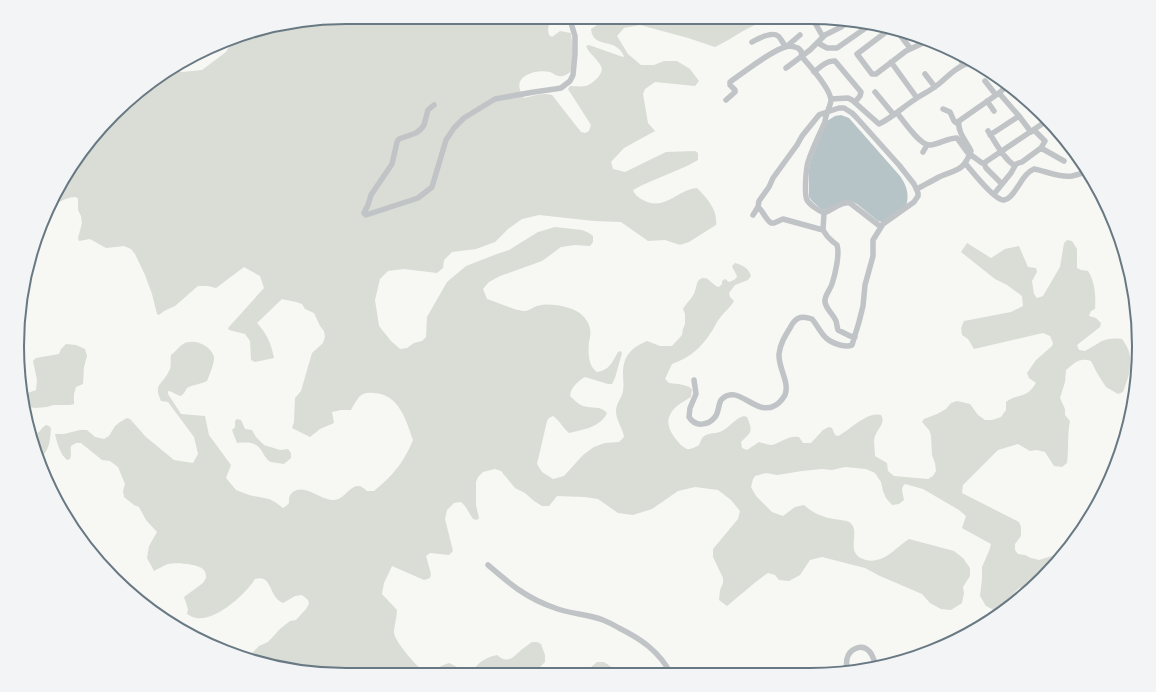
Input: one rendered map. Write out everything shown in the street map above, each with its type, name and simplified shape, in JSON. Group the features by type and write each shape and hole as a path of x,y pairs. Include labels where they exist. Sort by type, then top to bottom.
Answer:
{"street":[{"path":"434,105 428,110 421,130 399,139 397,142 392,164 370,195 368,205 364,213 366,214 418,198 429,190 434,182 446,140 454,128 464,118 495,99 561,88 570,81 573,75 575,54 575,36 571,24"},
{"path":"816,24 823,37"},
{"path":"786,68 802,57 828,33 842,26"},
{"path":"818,43 827,48 837,48 865,29"},
{"path":"880,80 876,74 872,74 857,54 885,33"},
{"path":"752,42 768,35 775,34 786,47"},
{"path":"726,100 735,92 730,85 730,82 758,62 786,47 800,35"},
{"path":"902,38 910,48"},
{"path":"876,74 910,48 921,44"},
{"path":"786,47 793,46 801,51 802,57 826,88 831,99 825,122 808,163 806,173 806,196 808,200 824,213"},
{"path":"814,72 826,62 835,61 860,92 860,96 855,102"},
{"path":"891,62 917,98"},
{"path":"831,99 848,98 855,102 878,124 935,87 950,73 963,64"},
{"path":"925,74 935,87"},
{"path":"985,81 1032,131 1045,141 1041,148 1015,166 994,194"},
{"path":"958,124 961,120 1004,89"},
{"path":"875,92 923,143 927,145 957,138 967,152 984,163 986,168 1002,184"},
{"path":"987,101 994,111"},
{"path":"694,380 696,394 689,413 691,420 694,423 703,424 715,417 722,400 731,395 740,396 759,407 764,408 772,407 779,403 785,395 786,385 780,367 779,354 783,341 793,322 796,320 803,317 812,319 822,334 834,343 850,346 855,337 863,306 865,285 873,256 873,240 886,222 914,202 918,196 917,188 899,165 852,112 844,108 839,108 821,114 816,118 773,178 769,187 759,201 758,207 753,215"},
{"path":"917,188 961,168 971,151 958,124 955,123 950,112 943,109"},
{"path":"1015,166 1008,161 989,133 1019,116"},
{"path":"984,163 1043,124"},
{"path":"923,152 927,145"},
{"path":"1041,148 1064,161"},
{"path":"965,163 980,181 1002,200 1009,198 1031,170 1034,169 1068,176 1081,173"},
{"path":"824,213 847,202 881,227"},
{"path":"758,207 771,223 783,219 823,230"},
{"path":"824,213 823,230 828,238 837,245 838,251 833,281 825,298 825,302 835,320 838,330 855,337"},
{"path":"488,565 507,582 530,597 555,608 602,619 637,638 648,645 660,657 667,668"},
{"path":"846,666 848,655 860,647 864,647 868,650 874,662"}],"shaded area":[{"path":"549,24 549,35 552,37 560,31 571,33 573,53 572,68 569,73 564,76 558,76 550,72 540,71 524,76 519,85 520,90 524,98 542,94 552,95 581,132 585,133 589,131 591,125 568,89 570,86 589,85 600,75 602,69 601,66 586,46 589,45 623,57 624,56 615,46 596,39 591,29 599,24 759,24 715,47 640,25 624,28 617,36 628,54 641,65 654,65 664,61 677,61 690,69 699,81 695,86 655,82 645,89 643,94 648,123 655,131 624,148 611,162 613,169 625,172 666,152 695,151 698,153 698,160 633,190 641,199 649,203 656,203 670,200 697,188 714,209 716,225 689,242 680,245 665,240 648,241 621,222 594,221 539,215 522,219 508,229 495,242 476,249 452,252 444,260 443,268 437,273 404,269 388,271 380,279 375,300 379,326 391,341 400,349 407,348 414,343 422,341 426,337 427,317 447,282 466,266 509,250 538,232 555,227 582,230 593,236 593,242 590,246 575,245 561,247 542,261 500,276 489,282 483,289 487,299 517,310 526,311 546,304 569,308 580,314 589,324 589,358 594,370 597,372 608,367 618,352 620,351 622,353 612,384 585,377 575,385 570,396 581,405 599,408 607,413 600,422 580,431 569,433 553,416 547,421 537,464 542,472 553,479 564,476 583,455 594,447 605,443 619,442 624,437 616,411 623,391 623,367 629,353 637,346 647,341 660,346 672,346 682,335 685,324 685,314 683,309 694,294 698,281 705,278 719,287 725,279 729,282 734,280 737,277 732,266 735,263 747,269 751,276 748,280 735,285 729,293 730,297 734,301 708,337 700,347 690,355 672,364 665,379 669,383 685,385 692,390 691,397 676,407 669,419 669,428 679,443 687,449 693,448 699,445 705,435 722,431 737,419 744,416 747,417 751,429 741,442 742,448 747,450 759,442 771,445 791,437 799,437 803,443 811,443 823,430 829,427 832,428 835,435 838,436 864,418 881,415 883,421 874,438 875,456 887,463 888,471 894,476 928,479 933,476 936,471 932,455 931,435 929,430 922,422 924,419 937,414 946,409 951,403 957,401 970,404 978,415 985,420 992,420 1001,417 1006,410 1006,402 1029,392 1036,383 1029,378 1027,373 1036,360 1052,346 1053,343 1050,336 1043,333 974,349 968,339 962,335 961,328 964,321 1011,312 1023,306 1022,296 1007,285 995,279 961,252 967,243 991,258 1005,249 1019,246 1028,267 1036,268 1037,272 1032,281 1034,294 1037,298 1043,296 1060,267 1064,243 1067,240 1072,241 1077,249 1077,268 1088,271 1094,284 1095,309 1091,311 1089,316 1096,318 1101,323 1100,327 1077,345 1079,350 1085,351 1102,341 1122,339 1129,352 1130,359 1128,378 1123,392 1118,394 1106,387 1091,361 1080,360 1075,363 1066,370 1065,382 1060,398 1065,409 1065,415 1070,421 1067,463 1062,467 1054,466 1045,452 1037,450 1030,451 1018,444 998,450 963,485 962,493 1019,522 1021,527 1021,536 1015,544 1015,550 1018,554 1039,560 1054,555 1038,574 1024,587 1019,588 994,610 986,606 980,596 982,567 991,544 962,528 966,516 959,510 923,489 905,484 902,490 904,500 899,504 892,505 886,498 881,482 875,473 866,469 845,467 832,470 822,469 777,475 766,473 755,476 751,487 756,496 772,512 783,516 795,507 804,505 822,516 849,522 853,526 854,530 855,553 859,557 872,561 878,560 889,554 909,539 954,551 963,558 970,568 970,576 963,587 964,593 962,603 951,610 941,609 930,603 922,594 865,568 822,557 810,560 800,575 789,581 779,580 775,575 768,573 727,606 719,600 723,578 713,557 713,549 738,519 740,511 731,500 718,490 695,487 678,491 652,509 633,515 618,513 598,499 584,497 557,496 549,506 542,506 525,493 515,488 501,471 495,469 483,472 478,477 476,482 476,505 479,518 477,520 473,519 461,502 454,503 447,510 445,519 453,551 449,555 430,553 426,556 431,574 430,578 424,580 392,566 384,583 382,594 397,610 394,629 395,636 407,654 420,668 325,667 283,662 251,654 259,646 268,642 290,621 296,620 309,604 308,600 302,595 295,596 283,603 275,596 268,583 261,578 255,579 237,599 221,611 204,618 190,616 187,614 188,609 184,597 203,583 206,578 204,570 196,566 176,563 168,564 154,571 147,558 149,546 157,532 146,520 139,507 124,497 123,491 125,484 118,467 110,461 102,460 81,443 76,443 71,446 71,457 67,460 61,452 55,434 87,430 95,437 104,439 109,436 115,426 127,418 130,419 146,437 174,460 193,463 198,454 194,437 168,402 161,401 158,388 170,369 171,355 183,344 187,342 196,342 206,346 214,357 213,365 207,381 187,388 181,396 170,391 168,391 168,394 181,414 205,416 209,435 231,465 226,478 236,490 249,495 269,499 283,508 289,503 291,494 298,490 307,490 331,500 337,500 353,487 357,486 362,487 367,491 374,491 387,480 397,468 413,440 400,409 390,398 383,394 366,393 360,396 351,410 332,412 334,423 320,429 310,437 292,428 294,422 295,398 301,391 312,353 323,343 325,337 324,331 314,313 305,309 302,304 282,299 257,323 268,339 274,358 255,362 251,360 250,341 245,334 229,330 228,328 264,288 260,276 244,267 216,288 198,286 175,306 159,315 157,314 145,275 131,249 124,246 106,248 90,239 79,241 78,238 82,223 78,210 78,199 76,197 70,198 57,203 78,167 118,118 150,91 178,71 202,70 226,52 229,46 263,35 283,30 325,25"},
{"path":"841,115 849,118 900,176 906,186 908,198 906,206 882,222 878,221 851,201 824,210 821,209 809,197 809,169 811,160 827,121 835,116"},
{"path":"66,344 76,345 85,349 87,356 84,367 83,384 76,387 74,404 30,407 28,393 36,390 37,380 33,361 36,358 59,354 61,349"},
{"path":"237,419 241,420 245,429 252,430 256,437 264,445 280,450 288,449 291,453 291,458 284,464 271,462 257,445 250,443 237,443 232,430 235,427 235,421"},
{"path":"46,425 51,428 49,446 43,455 36,433"},
{"path":"532,642 541,644 545,655 545,662 539,668 475,668 478,664 489,657 497,655 504,659 510,659"},
{"path":"597,662 604,662 613,668 590,668"},
{"path":"449,663 459,668 439,668"}]}
